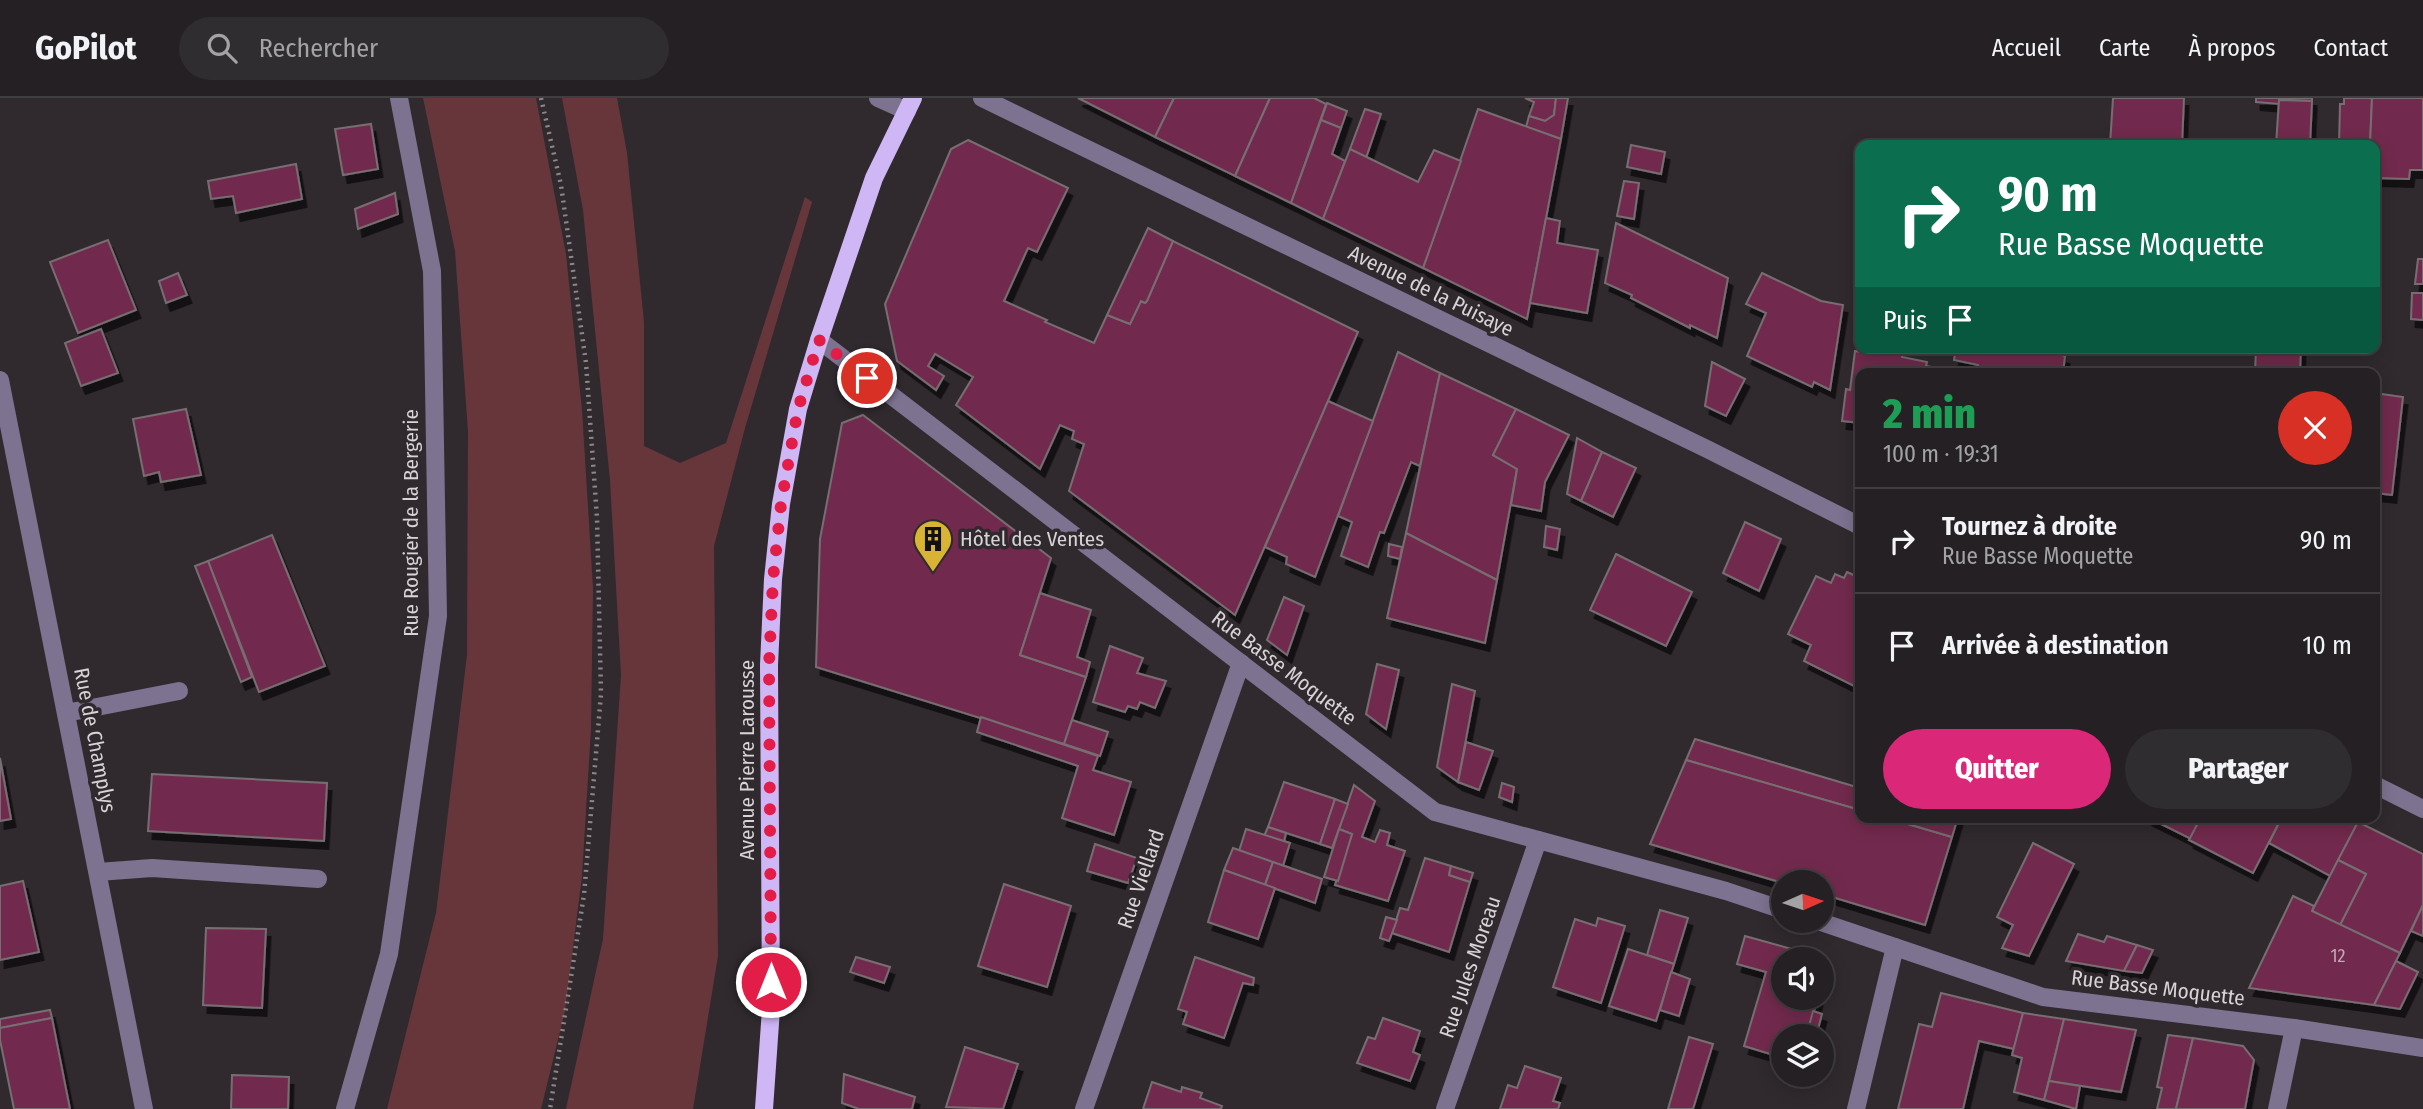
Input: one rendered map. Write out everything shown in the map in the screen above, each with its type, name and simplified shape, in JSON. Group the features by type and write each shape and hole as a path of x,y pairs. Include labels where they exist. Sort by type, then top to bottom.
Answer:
{"main road":[{"name":"Avenue Pierre Larousse","path":"764,1109 771,1009 769,665 773,579 781,504 798,409 819,340 874,178 910,104"}],"street":[{"name":"Rue Rougier de la Bergerie","path":"345,1109 389,954 439,616 432,271 399,98"},
{"path":"878,98 910,104"},
{"name":"Avenue de la Puisaye","path":"982,98 1707,449 1855,523"},
{"name":"Rue Basse Moquette","path":"819,340 1435,812 1726,891 1771,906"},
{"name":"Rue de Champlys","path":"0,380 144,1109"},
{"name":"Rue Viellard","path":"1084,1109 1241,663"},
{"path":"66,713 179,691"},
{"path":"2380,788 2423,809"},
{"name":"Rue Jules Moreau","path":"1445,1109 1538,840"},
{"path":"98,872 152,868 318,879"},
{"name":"Rue Basse Moquette","path":"1834,926 2043,997 2294,1028 2423,1048"},
{"path":"1856,1109 1895,947"},
{"path":"2277,1109 2294,1028"}],"path":[{"path":"541,98 561,185 586,363 597,518 601,694 584,895 550,1109"}],"shaded area":[{"path":"423,98 536,98 566,254 582,410 593,588 591,729 582,876 565,1011 541,1109 387,1109 436,913 467,655 468,431 455,251"},
{"path":"562,98 617,98 627,153 644,322 644,446 680,463 726,443 805,197 812,202 745,428 714,546 718,956 693,1109 566,1109 603,939 621,675 610,480 583,210"}],"building":[{"path":"1078,98 1174,98 1155,137"},
{"path":"1174,98 1270,98 1235,176 1155,137"},
{"path":"1270,98 1314,98 1326,104 1291,203 1235,176"},
{"path":"1525,98 1556,98 1554,115 1545,121 1529,116 1534,102"},
{"path":"1556,98 1568,98 1561,139 1526,127 1529,116 1545,121 1554,115"},
{"path":"2113,98 2184,98 2182,140 2110,140"},
{"path":"2256,98 2312,98 2312,101 2279,100 2279,104 2256,102"},
{"path":"2344,98 2372,98 2370,140 2339,140 2340,104 2344,104"},
{"path":"2372,98 2423,98 2423,170 2410,170 2409,179 2380,178 2380,140 2370,140"},
{"path":"2279,100 2312,101 2310,140 2276,140"},
{"path":"1327,103 1347,111 1341,128 1321,120"},
{"path":"1365,109 1381,114 1366,158 1350,149"},
{"path":"1478,109 1561,139 1527,319 1423,268"},
{"path":"1321,120 1341,128 1332,154 1345,161 1323,219 1291,203"},
{"path":"371,124 378,169 343,175 335,129"},
{"path":"968,140 1068,188 1037,252 1028,248 1004,301 1047,320 1045,322 1094,343 1107,315 1130,324 1141,301 1147,301 1173,241 1358,332 1235,615 1069,491 1084,444 1072,439 1074,431 1060,425 1040,469 956,405 973,377 935,354 928,366 944,376 936,390 897,361 885,304 951,149"},
{"path":"1631,145 1665,152 1661,174 1627,167"},
{"path":"1350,149 1418,182 1434,150 1461,161 1423,268 1323,219"},
{"path":"296,164 302,199 236,213 233,196 211,199 208,181"},
{"path":"1624,181 1639,183 1634,219 1617,216"},
{"path":"395,193 398,214 358,229 355,209"},
{"path":"1546,218 1560,221 1557,243 1598,250 1587,313 1530,303"},
{"path":"1616,223 1728,278 1717,338 1690,325 1690,328 1605,283"},
{"path":"1148,228 1173,241 1147,301 1141,301 1130,324 1107,315"},
{"path":"108,240 136,310 78,333 50,262"},
{"path":"2418,259 2423,259 2423,284 2415,284"},
{"path":"178,273 187,295 166,303 159,281"},
{"path":"1762,273 1821,301 1843,305 1830,390 1814,382 1812,387 1747,356 1766,313 1746,304"},
{"path":"2412,293 2423,293 2423,320 2411,319"},
{"path":"101,329 118,373 81,386 65,343"},
{"path":"1855,351 1855,354 1902,355 1937,368 1855,368 1855,422 1842,421 1846,389 1850,390"},
{"path":"1398,352 1440,373 1420,466 1411,462 1384,533 1380,532 1368,567 1341,556 1352,522 1338,516"},
{"path":"1955,354 2065,356 2064,368 1977,368 1978,365 1954,360"},
{"path":"2256,354 2301,354 2300,368 2255,368"},
{"path":"1712,362 1745,379 1726,416 1705,406"},
{"path":"1440,373 1516,409 1493,455 1517,469 1497,580 1406,533"},
{"path":"2380,394 2403,397 2392,495 2380,494"},
{"path":"1328,401 1373,421 1315,577 1286,564 1287,557 1265,547"},
{"path":"186,409 201,475 161,482 159,472 144,476 133,419"},
{"path":"1516,409 1569,435 1545,482 1541,511 1511,505 1517,469 1493,455"},
{"name":"Hôtel des Ventes","path":"863,415 1051,558 1020,655 1086,677 1064,744 816,667 820,539 842,423"},
{"path":"1577,438 1602,452 1581,501 1567,494"},
{"path":"1602,452 1636,468 1613,517 1581,501"},
{"path":"1745,522 1781,539 1759,591 1723,573"},
{"path":"1546,526 1560,529 1557,550 1544,547"},
{"path":"1406,533 1497,580 1485,643 1387,618"},
{"path":"272,535 325,666 259,692 208,561"},
{"path":"1389,544 1402,547 1400,559 1388,556"},
{"path":"1616,554 1692,592 1666,646 1590,610"},
{"path":"208,561 252,677 241,682 195,566"},
{"path":"1847,572 1855,576 1855,686 1804,661 1811,645 1788,634 1816,576 1831,583 1835,574 1844,578"},
{"path":"1040,593 1091,610 1077,657 1090,662 1086,677 1020,655"},
{"path":"1284,597 1304,606 1287,655 1267,640"},
{"path":"1110,646 1143,658 1137,673 1166,681 1155,708 1140,702 1137,709 1128,706 1125,712 1093,702"},
{"path":"1377,664 1399,670 1386,729 1366,714"},
{"path":"1452,684 1475,691 1458,782 1437,767"},
{"path":"981,717 1098,756 1093,770 1131,782 1114,835 1062,818 1078,766 977,732"},
{"path":"1072,720 1108,732 1100,756 1064,744"},
{"path":"1695,739 1855,787 1855,809 1686,760"},
{"path":"1466,742 1493,751 1479,790 1458,782"},
{"path":"0,758 11,819 0,821"},
{"path":"1686,760 1855,809 1855,823 1904,823 1952,837 1925,925 1834,898 1834,870 1771,870 1771,879 1650,844"},
{"path":"152,774 327,783 324,841 148,831"},
{"path":"1284,782 1335,799 1320,844 1268,827"},
{"path":"1502,783 1514,787 1512,802 1499,797"},
{"path":"1354,785 1375,801 1362,837 1375,842 1380,830 1390,833 1387,845 1405,851 1388,901 1335,885 1352,834 1339,829"},
{"path":"1335,799 1348,804 1332,848 1320,844"},
{"path":"1904,823 1956,823 1952,837"},
{"path":"2159,823 2198,823 2191,839"},
{"path":"2198,823 2279,823 2253,873 2189,840"},
{"path":"2279,823 2357,823 2330,876 2269,843"},
{"path":"2357,823 2423,854 2423,905 2400,953 2340,925 2366,874 2338,860"},
{"path":"1268,827 1286,833 1284,842 1264,836"},
{"path":"1246,829 1290,843 1283,866 1239,851"},
{"path":"1339,829 1352,834 1338,881 1324,877"},
{"path":"2033,843 2074,864 2029,956 2002,948 2013,925 1997,917"},
{"path":"1095,844 1137,858 1128,883 1087,871"},
{"path":"1233,848 1273,862 1265,885 1224,870"},
{"path":"1425,858 1451,866 1449,875 1470,882 1449,952 1392,933 1400,908 1408,910"},
{"path":"2338,860 2366,874 2340,925 2312,911"},
{"path":"1273,862 1322,879 1315,903 1265,885"},
{"path":"1451,866 1473,873 1470,882 1449,875"},
{"path":"1224,870 1275,888 1258,939 1208,922"},
{"path":"23,881 39,952 0,960 0,886"},
{"path":"1004,884 1071,906 1047,987 978,966"},
{"path":"2293,896 2314,906 2312,911 2400,953 2374,1005 2249,988"},
{"path":"2423,905 2423,936 2411,931"},
{"path":"1660,910 1688,918 1674,964 1647,955"},
{"path":"1386,917 1397,920 1389,941 1380,938"},
{"path":"1598,918 1625,926 1601,1003 1553,987 1575,919 1596,926"},
{"path":"206,928 266,929 262,1008 203,1005"},
{"path":"2078,934 2104,942 2107,936 2137,945 2124,971 2066,961"},
{"path":"1745,936 1784,947 1771,947 1771,1010 1814,1010 1810,1024 1771,1024 1771,1054 1744,1046 1766,972 1737,964"},
{"path":"2137,945 2153,950 2142,973 2124,971"},
{"path":"1628,949 1674,964 1656,1021 1609,1006"},
{"path":"856,957 890,967 884,983 850,972"},
{"path":"1195,957 1254,978 1253,985 1243,983 1224,1038 1183,1024 1187,1012 1178,1009"},
{"path":"2396,961 2418,972 2400,1009 2374,1005"},
{"path":"1671,972 1690,979 1679,1016 1660,1010"},
{"path":"1941,993 2023,1013 2014,1049 1979,1041 1963,1109 1898,1109 1919,1024 1932,1027"},
{"path":"50,1010 52,1018 0,1028 0,1019"},
{"path":"1813,1011 1822,1014 1819,1024 1810,1024"},
{"path":"2023,1013 2064,1019 2044,1100 2014,1092 2022,1058 2012,1055"},
{"path":"52,1018 70,1109 14,1109 0,1028"},
{"path":"1383,1018 1420,1031 1413,1052 1420,1055 1410,1081 1357,1063 1368,1037 1375,1039"},
{"path":"2064,1019 2136,1030 2121,1092 2049,1081"},
{"path":"2168,1035 2193,1038 2176,1109 2157,1109 2162,1088 2157,1087"},
{"path":"1689,1037 1713,1044 1693,1109 1668,1109"},
{"path":"2193,1038 2243,1046 2254,1060 2245,1109 2176,1109"},
{"path":"965,1047 1018,1064 1003,1109 946,1107"},
{"path":"1525,1066 1561,1078 1553,1101 1560,1103 1558,1109 1500,1109 1508,1085 1517,1088"},
{"path":"844,1074 915,1097 912,1109 859,1109 842,1103"},
{"path":"232,1075 289,1077 288,1109 231,1109"},
{"path":"2049,1081 2080,1086 2076,1109 2044,1100"},
{"path":"1152,1082 1181,1092 1182,1087 1202,1093 1200,1098 1222,1106 1221,1109 1143,1109"}],"place":[{"name":"Hôtel des Ventes","path":"933,573"}],"route":[{"path":"771,982 769,665 773,579 781,504 798,409 819,340 867,378"}]}
